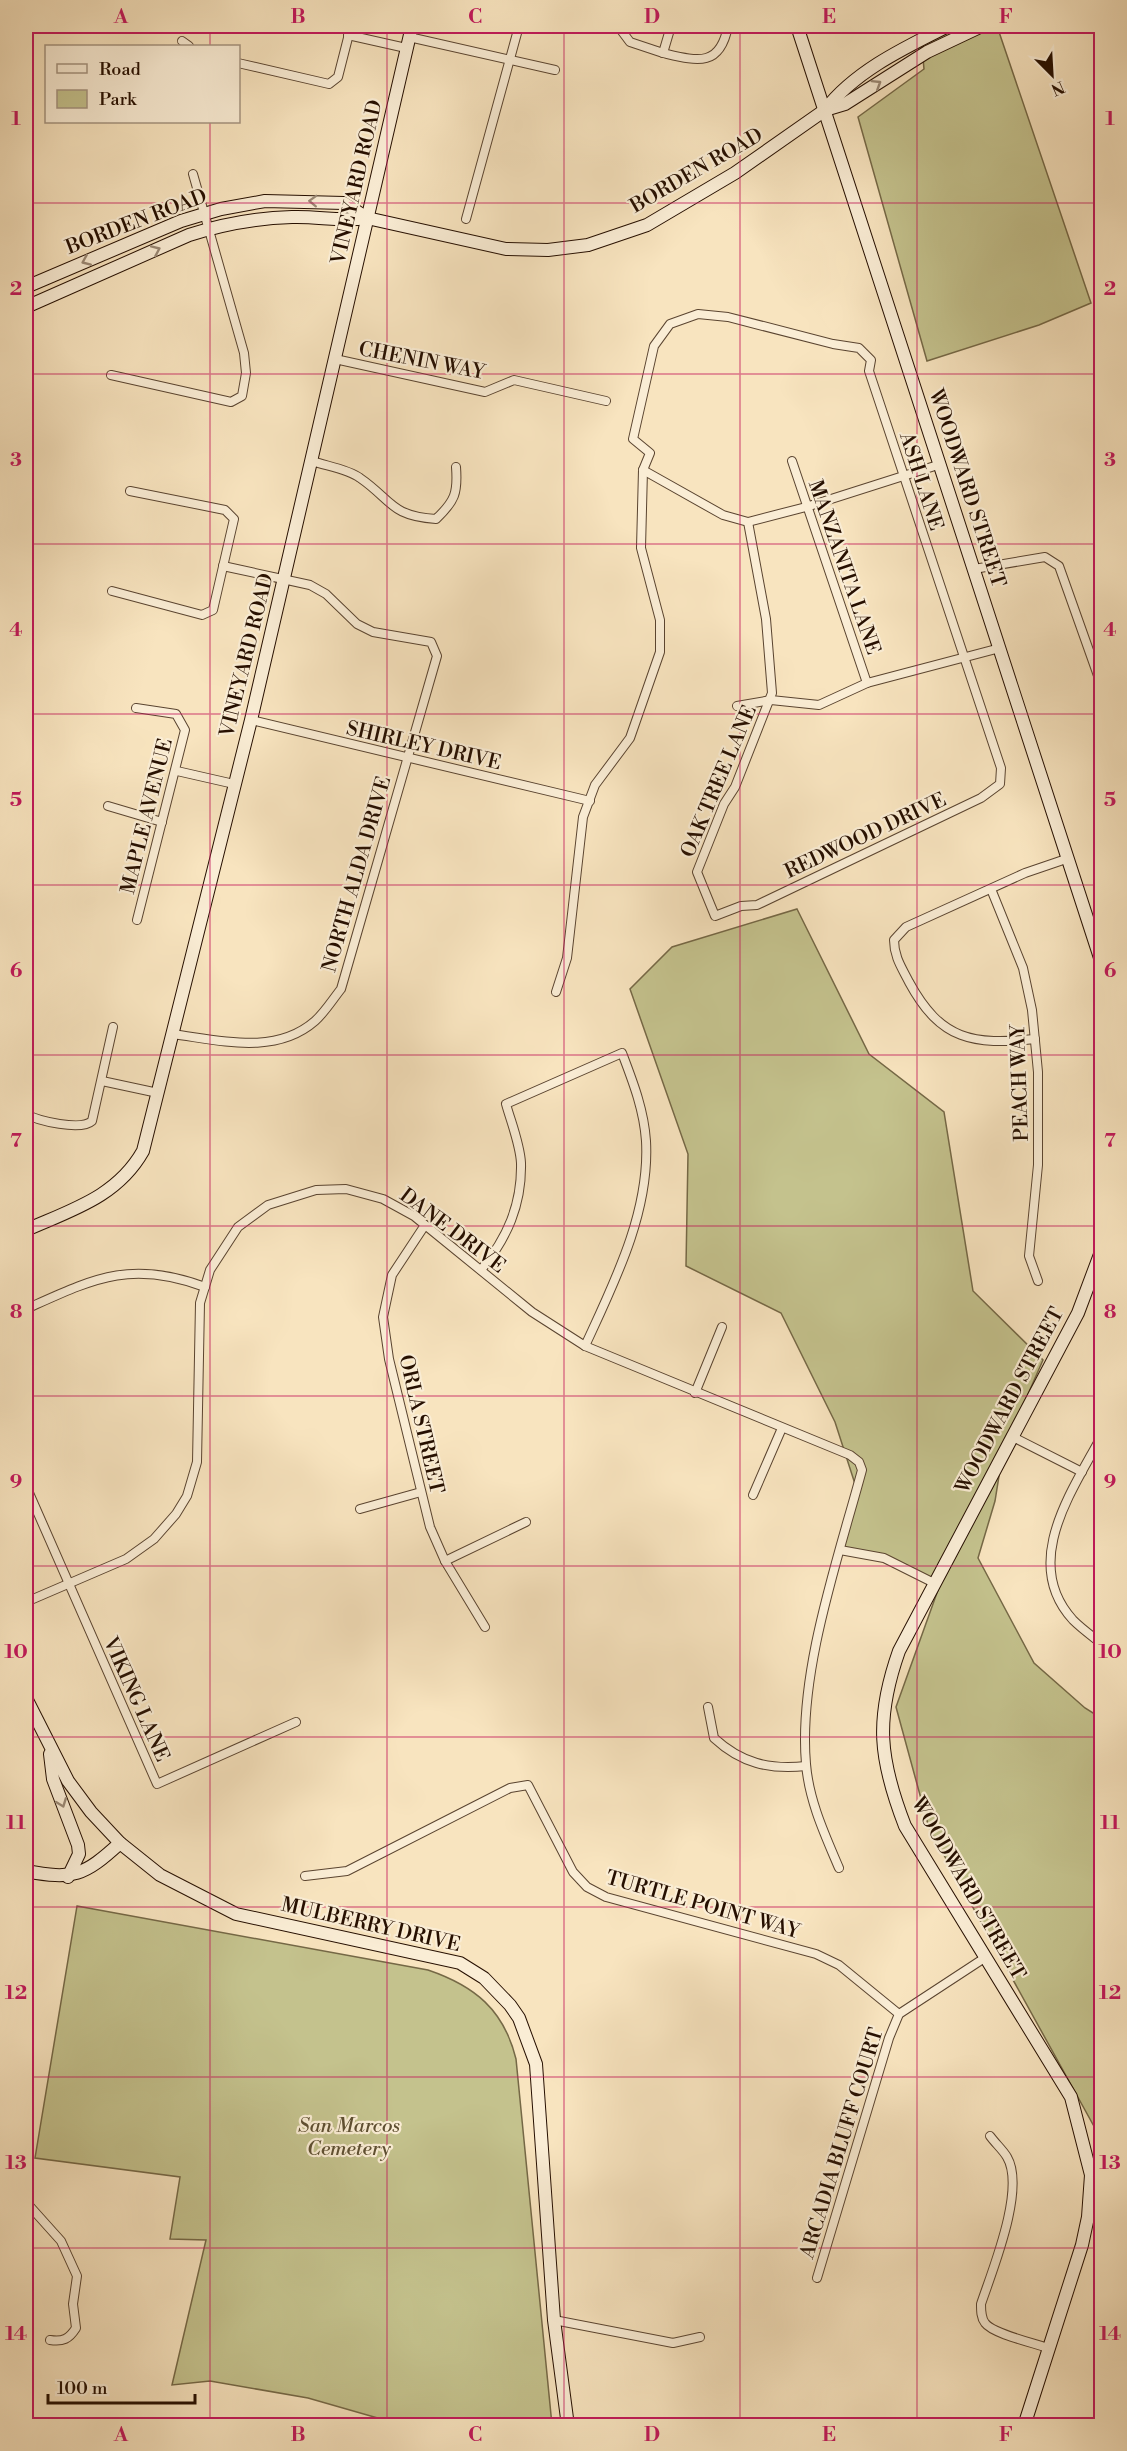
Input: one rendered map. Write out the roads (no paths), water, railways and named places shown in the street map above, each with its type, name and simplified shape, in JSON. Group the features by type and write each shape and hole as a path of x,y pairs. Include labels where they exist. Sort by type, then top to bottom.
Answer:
{"street":[{"path":"466,219 519,26"},
{"path":"622,26 621,30 630,42 694,60 705,59 722,47 728,26"},
{"path":"663,53 671,26"},
{"name":"WOODWARD STREET","path":"797,26 1069,858 1101,964"},
{"path":"825,110 840,91 922,39 948,26"},
{"name":"BORDEN ROAD","path":"26,307 210,228 241,222 292,217 343,221 367,218 506,249 548,250 588,245 647,225 735,173 825,110 845,104 927,52 982,26"},
{"path":"240,63 329,84 338,77 350,30 409,37 555,70"},
{"name":"VINEYARD ROAD","path":"26,1230 106,1192 127,1175 142,1152 285,579 409,37"},
{"path":"111,375 231,402 242,396 246,373 244,353 193,174"},
{"name":"BORDEN ROAD","path":"26,287 205,213 265,201 321,201 345,203 367,218"},
{"name":"ASH LANE","path":"644,470 650,453 633,439 654,346 670,324 698,314 728,317 833,344 859,348 871,360 869,371 902,475 1001,768 1000,784"},
{"name":"CHENIN WAY","path":"335,359 485,392 514,380 606,401"},
{"path":"312,461 359,477 394,509 423,518 436,519 449,506 458,488 456,467"},
{"name":"MANZANITA LANE","path":"792,461 867,683"},
{"path":"556,992 567,958 583,817 595,785 630,738 660,652 660,620 641,548 644,470 723,515 748,522 806,507 941,464"},
{"path":"112,591 202,615 213,610 234,519 225,510 130,491"},
{"name":"OAK TREE LANE","path":"741,906 715,916 697,872 771,700 766,619 748,522"},
{"path":"974,569 1045,557 1050,558 1059,566 1101,687"},
{"path":"223,566 285,579"},
{"name":"NORTH ALDA DRIVE","path":"172,1034 253,1044 267,1043 299,1031 315,1021 341,989 406,757 437,656 430,642 373,633 357,624 326,594 310,585 285,579"},
{"path":"737,706 771,700 819,705 867,683 1000,648"},
{"name":"MAPLE AVENUE","path":"136,708 176,714 185,730 177,771 137,920"},
{"name":"SHIRLEY DRIVE","path":"251,720 590,801"},
{"path":"177,771 234,784"},
{"name":"REDWOOD DRIVE","path":"741,906 757,905 981,798 1000,784"},
{"path":"108,806 162,822"},
{"path":"1035,1039 1001,1042 964,1039 945,1029 922,1006 894,953 894,940 906,927 1025,873 1069,858"},
{"name":"PEACH WAY","path":"991,889 1023,968 1035,1039 1038,1072 1038,1165 1029,1256 1038,1281"},
{"path":"26,1114 79,1127 92,1121 113,1027"},
{"path":"481,1270 511,1226 518,1201 521,1162 506,1104 622,1053 638,1096 646,1139 646,1173 618,1274 585,1346"},
{"path":"102,1081 158,1093"},
{"name":"DANE DRIVE","path":"26,1602 126,1559 154,1539 187,1496 197,1462 200,1303 210,1270 238,1227 268,1205 284,1198 315,1190 346,1189 383,1199 425,1225 532,1312 585,1346 850,1455 859,1462 862,1470 812,1666 805,1710 806,1766 817,1815 839,1868"},
{"name":"ORLA STREET","path":"425,1225 392,1275 383,1317 388,1359 430,1527 445,1561 485,1627"},
{"name":"WOODWARD STREET","path":"1024,2426 1082,2245 1088,2217 1091,2175 1071,2097 905,1826 889,1785 884,1758 883,1707 886,1687 899,1651 1078,1313 1101,1249"},
{"path":"26,1308 88,1281 119,1274 160,1274 205,1287"},
{"path":"695,1393 722,1327"},
{"path":"753,1495 782,1428"},
{"path":"1101,1435 1053,1532 1049,1566 1061,1602 1073,1620 1101,1644"},
{"path":"1011,1436 1082,1473"},
{"name":"VIKING LANE","path":"26,1486 157,1784 296,1722"},
{"path":"360,1509 421,1492"},
{"path":"445,1561 526,1522"},
{"path":"840,1550 884,1558 934,1583"},
{"name":"MULBERRY DRIVE","path":"26,1698 68,1781 91,1812 120,1844 160,1875 236,1914 460,1963 484,1978 510,2005 519,2018 536,2064 554,2320 568,2426"},
{"path":"708,1707 714,1738 740,1758 783,1768 806,1766"},
{"path":"49,1746 52,1779 78,1845 79,1854 68,1877"},
{"name":"TURTLE POINT WAY","path":"305,1876 347,1871 510,1788 528,1785 573,1872 587,1887 606,1897 816,1954 839,1965 899,2014"},
{"path":"26,1871 68,1877 93,1868 120,1844"},
{"name":"ARCADIA BLUFF COURT","path":"817,2278 889,2038 899,2014 986,1957"},
{"path":"990,2136 1008,2159 1013,2189 1007,2223 981,2304 981,2316 985,2324 993,2330 1048,2348"},
{"path":"26,2202 61,2241 77,2276 73,2304 76,2328 69,2338 59,2341 50,2340"},
{"path":"1088,2217 1101,2219"},
{"path":"554,2320 674,2343 700,2337"}],"park label":[{"name":"San Marcos Cemetery","path":"349,2136"}]}
